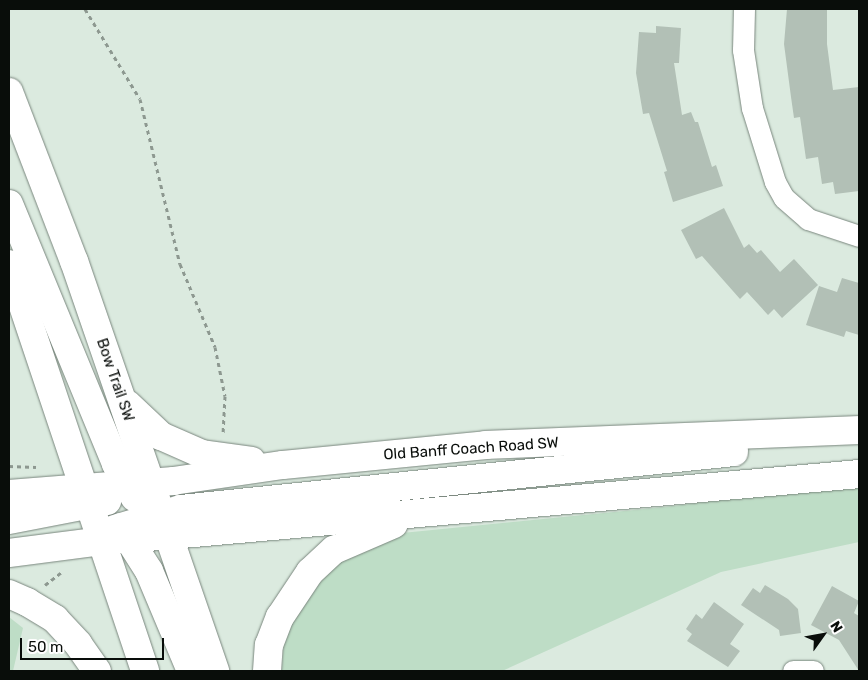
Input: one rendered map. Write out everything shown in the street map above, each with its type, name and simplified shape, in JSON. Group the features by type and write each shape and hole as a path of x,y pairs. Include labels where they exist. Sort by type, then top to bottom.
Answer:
{"main road":[{"name":"Bow Trail SW","path":"9,92 52,199 119,396 137,488"},
{"path":"9,204 137,488 160,523 215,671"},
{"path":"9,264 93,498 118,535 149,571 191,671"},
{"path":"119,396 161,436 202,454 283,465"},
{"name":"Old Banff Coach Road SW","path":"93,498 137,488 283,465 486,445 859,430"},
{"path":"9,553 118,535 160,523 191,508 761,450 859,435"},
{"path":"160,523 434,512 859,474"},
{"path":"9,494 93,498"},
{"path":"9,520 93,498"},
{"path":"267,671 269,645 280,617 310,572 334,550 372,532 434,512"},
{"path":"118,535 144,671"},
{"path":"9,594 28,602 54,620 78,644 97,671"}],"street":[{"path":"744,9 743,50 752,108 775,182 784,198 808,218 859,236"},
{"path":"793,671 813,671"}],"path":[{"path":"85,9 140,99 180,264 215,347 225,396 224,434 216,434"},
{"path":"9,466 44,467"},
{"path":"43,587 64,570"}],"green space":[{"path":"859,482 859,542 721,572 502,671 282,671 285,626 319,570 402,533 674,506"},
{"path":"9,617 23,628 13,671 9,671"}],"building":[{"path":"787,9 827,9 827,44 833,90 859,87 859,191 835,194 833,182 822,184 818,157 806,159 800,117 794,118 784,44"},
{"path":"656,26 681,28 679,63 674,63 682,115 691,112 695,122 698,122 712,167 716,165 723,186 673,202 664,172 667,171 649,113 643,114 636,73 639,32 656,33"},
{"path":"724,208 744,248 749,244 757,253 761,250 780,272 794,259 818,285 782,318 774,309 768,315 747,292 740,299 702,256 696,259 681,230"},
{"path":"842,278 859,283 859,335 846,331 844,337 806,325 819,286 837,292"},
{"path":"765,585 788,599 798,609 801,633 780,636 779,630 741,605 753,588 760,593"},
{"path":"832,586 859,601 854,613 859,616 859,671 839,640 811,625"},
{"path":"714,602 744,624 730,644 740,651 728,667 687,641 692,634 686,629 696,614 702,619"}]}
